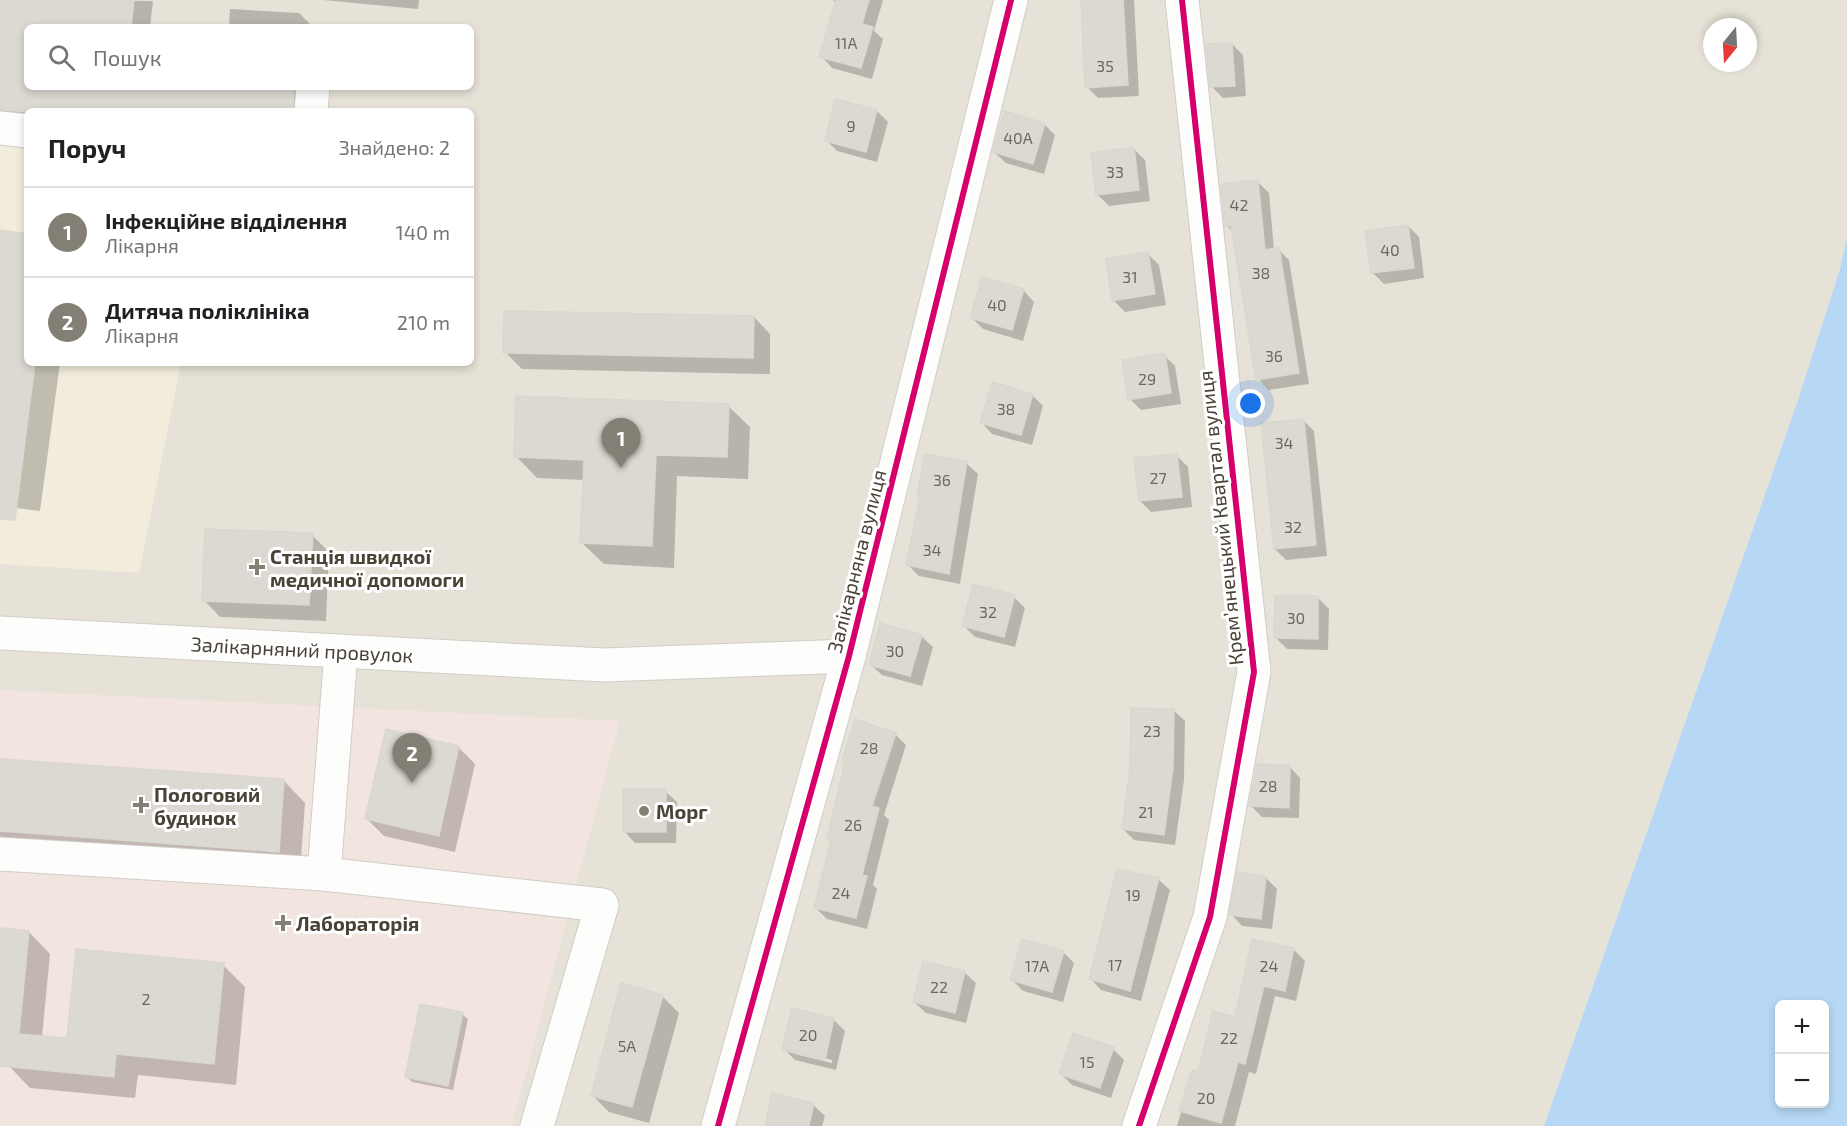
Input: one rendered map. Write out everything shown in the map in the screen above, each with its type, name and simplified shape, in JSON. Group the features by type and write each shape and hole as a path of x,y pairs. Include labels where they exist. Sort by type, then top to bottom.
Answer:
{"street":[{"name":"Залікарняна вулиця","path":"718,1126 849,656 1011,0"},
{"name":"Крем’янецький Квартал вулиця","path":"1139,1126 1210,917 1254,672 1182,0"},
{"path":"311,108 313,90"},
{"path":"0,128 24,131"},
{"name":"Залікарняний провулок","path":"0,633 604,665 849,656"},
{"path":"324,874 341,652"},
{"path":"0,854 324,874 602,905 537,1126"}],"shaded area":[{"path":"0,0 1847,0 1847,237 1840,269 1797,403 1544,1126 0,1126"},
{"path":"0,143 24,147 24,366 180,366 139,573 0,564"},
{"name":"Лабораторія","path":"0,690 620,721 512,1126 0,1126"}],"water":[{"path":"1847,237 1847,1126 1544,1126 1797,403 1840,269"}],"building":[{"path":"0,0 134,0 131,24 24,24 24,90 294,90 293,108 24,108 24,112 0,110"},
{"path":"836,0 869,0 862,24 873,27 861,68 819,57"},
{"path":"1081,0 1123,0 1128,85 1085,88"},
{"path":"1232,43 1235,86 1210,87 1206,44"},
{"path":"835,99 877,110 866,152 825,141"},
{"path":"1004,111 1045,123 1033,164 993,152"},
{"path":"1134,147 1139,190 1096,195 1091,153"},
{"path":"1258,180 1265,250 1279,247 1299,373 1256,380 1231,226 1225,227 1221,184"},
{"path":"1408,225 1414,268 1371,273 1365,231"},
{"path":"0,230 24,234 24,366 35,366 15,520 0,519"},
{"path":"1148,252 1155,294 1112,301 1106,259"},
{"path":"982,277 1024,289 1012,330 970,318"},
{"path":"504,311 754,316 753,358 503,353"},
{"path":"1165,353 1171,393 1128,400 1122,360"},
{"path":"992,382 1033,394 1021,435 980,423"},
{"path":"516,396 729,404 727,457 656,455 652,546 580,543 584,460 514,457"},
{"path":"1304,419 1316,545 1274,549 1261,423"},
{"path":"925,454 967,461 949,574 906,565 920,497 917,496"},
{"path":"1177,454 1182,497 1139,501 1134,458"},
{"name":"Станція швидкої медичної допомоги","path":"205,529 313,533 309,605 202,601"},
{"path":"973,584 1015,595 1004,637 962,626"},
{"path":"1275,596 1318,596 1318,639 1274,638"},
{"path":"880,623 922,635 910,676 869,665"},
{"path":"1131,708 1174,709 1173,768 1164,835 1122,829 1130,768"},
{"path":"855,719 896,733 872,806 879,808 862,875 867,876 856,918 814,908 831,840 827,839 845,762 842,761"},
{"path":"386,729 459,746 439,836 365,819"},
{"name":"Пологовий будинок","path":"0,759 284,779 279,852 0,831"},
{"path":"1257,764 1290,765 1289,808 1249,806"},
{"name":"Морг","path":"623,789 666,789 666,832 623,832"},
{"path":"1117,869 1159,878 1130,991 1089,979"},
{"path":"1237,872 1266,877 1261,919 1229,915"},
{"path":"0,928 29,931 19,1034 67,1038 76,949 224,963 214,1064 116,1054 114,1077 0,1066"},
{"path":"1022,939 1064,951 1052,992 1010,980"},
{"path":"1252,939 1294,948 1285,991 1264,986 1245,1064 1238,1062 1221,1123 1179,1111 1192,1070 1198,1072 1213,1011 1235,1017"},
{"path":"923,961 965,971 955,1013 913,1002"},
{"path":"621,983 663,995 632,1107 591,1096"},
{"path":"420,1004 463,1012 448,1086 405,1077"},
{"path":"792,1008 834,1018 825,1060 782,1050"},
{"path":"1073,1033 1114,1047 1100,1088 1059,1074"},
{"path":"772,1093 814,1103 809,1126 765,1126"}],"cycle path":[{"path":"718,1126 849,656 1011,0"},
{"path":"1139,1126 1210,917 1254,672 1182,0"}],"place":[{"name":"Інфекційне відділення","path":"621,468"},
{"name":"Станція швидкої медичної допомоги","path":"257,567"},
{"name":"Дитяча поліклініка","path":"412,783"},
{"name":"Пологовий будинок","path":"141,805"},
{"name":"Морг","path":"644,811"},
{"name":"Лабораторія","path":"283,923"}]}
